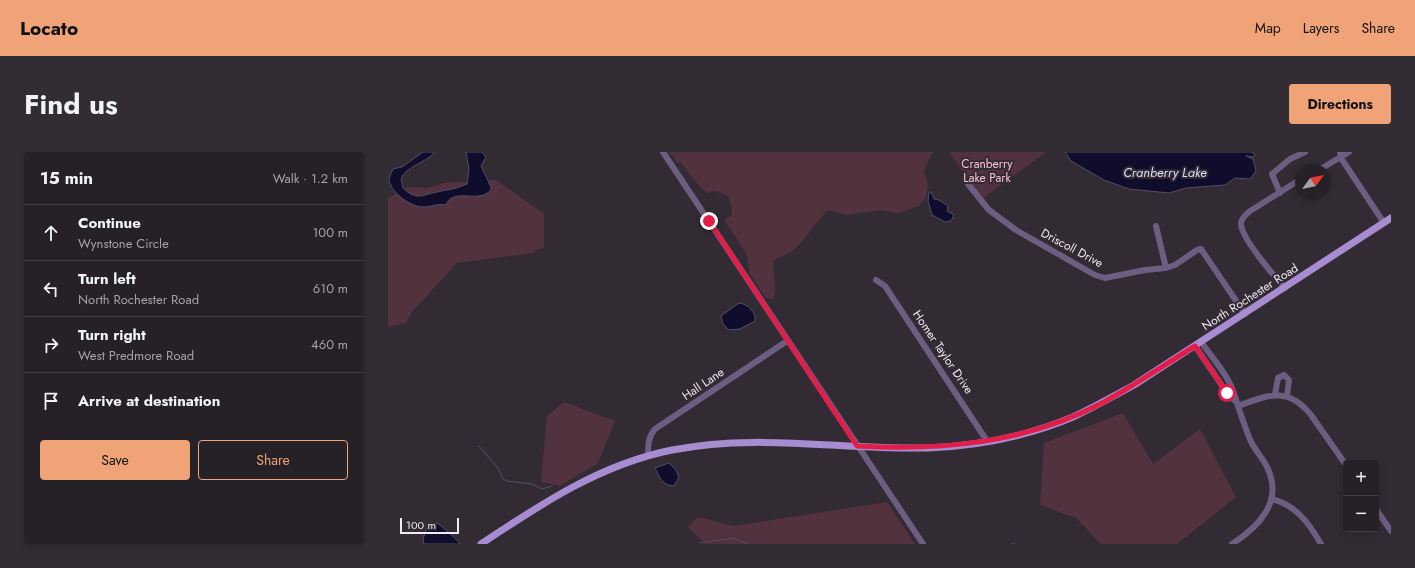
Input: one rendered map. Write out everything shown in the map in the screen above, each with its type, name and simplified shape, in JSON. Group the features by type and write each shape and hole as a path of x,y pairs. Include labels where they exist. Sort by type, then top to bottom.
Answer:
{"main road":[{"name":"North Rochester Road","path":"481,544 572,486 623,464 671,450 732,442 773,441 857,446 928,448 987,441 1032,431 1083,412 1134,385 1391,218"}],"street":[{"path":"663,152 922,544"},
{"path":"1280,193 1272,174 1290,159 1305,152"},
{"path":"1327,164 1340,155 1349,152"},
{"path":"1340,155 1384,223"},
{"name":"Driscoll Drive","path":"968,184 986,208 1016,230 1095,275 1105,278 1145,270 1166,268 1175,265 1197,250 1201,249 1204,251 1245,314"},
{"path":"1285,288 1268,268 1247,238 1242,230 1241,223 1243,217 1250,211 1295,184"},
{"path":"1156,226 1166,268"},
{"name":"Homer Taylor Drive","path":"876,280 886,286 987,441"},
{"name":"Hall Lane","path":"648,456 648,442 650,434 655,429 787,340"},
{"path":"1198,344 1227,393 1238,406 1250,440 1269,470 1271,480 1271,499 1262,520 1241,542 1233,544"},
{"path":"1275,394 1278,378 1284,375 1289,380 1287,396"},
{"path":"1238,406 1275,394 1287,396 1305,407 1343,461"},
{"path":"1271,499 1285,503 1298,512 1321,544"},
{"path":"1379,513 1391,531"}],"green space":[{"path":"669,152 932,153 924,170 928,184 926,197 919,206 898,213 881,210 847,215 827,210 799,245 791,252 774,260 773,271 775,294 773,299 766,298 750,274 746,253 725,221 732,215 732,209 728,196 715,191 708,193 705,191 680,161 678,163"},
{"name":"Cranberry Lake Park","path":"949,152 1046,152 982,199"},
{"path":"496,180 544,214 544,248 535,250 534,253 457,263 412,312 406,323 388,327 388,198 407,187 427,188 445,183"},
{"path":"564,402 615,421 598,463 560,486 541,482 547,416"},
{"path":"1123,413 1153,464 1200,429 1236,497 1177,544 1101,544 1076,518 1040,505 1044,443"},
{"path":"887,502 915,544 705,544 688,527 698,517 733,526"}],"water":[{"path":"423,152 435,152 427,159 407,171 401,179 403,188 412,195 419,196 467,184 469,169 466,152 482,152 486,157 481,166 491,190 481,196 453,197 445,205 439,204 423,207 407,202 393,188 389,178 393,169 402,167"},
{"name":"Cranberry Lake","path":"1065,152 1252,152 1255,155 1253,157 1246,156 1253,159 1256,171 1250,179 1235,178 1225,185 1186,188 1169,193 1129,189 1104,180 1071,161"},
{"path":"929,192 931,192 934,199 939,200 948,206 947,211 954,215 951,221 945,222 932,215 928,201"},
{"path":"739,303 751,309 755,321 740,329 729,330 723,324 721,316"},
{"path":"669,463 676,470 679,477 674,486 664,483 655,468"},
{"path":"437,523 460,544 424,544 423,539 427,527"}],"waterway":[{"path":"479,446 498,468 503,479 507,481 532,484 542,489 552,486"},
{"path":"700,543 733,538 748,544"}],"route":[{"path":"709,221 857,446 928,448 963,445 1000,439 1032,431 1070,418 1102,403 1134,385 1195,346 1227,393"}]}
